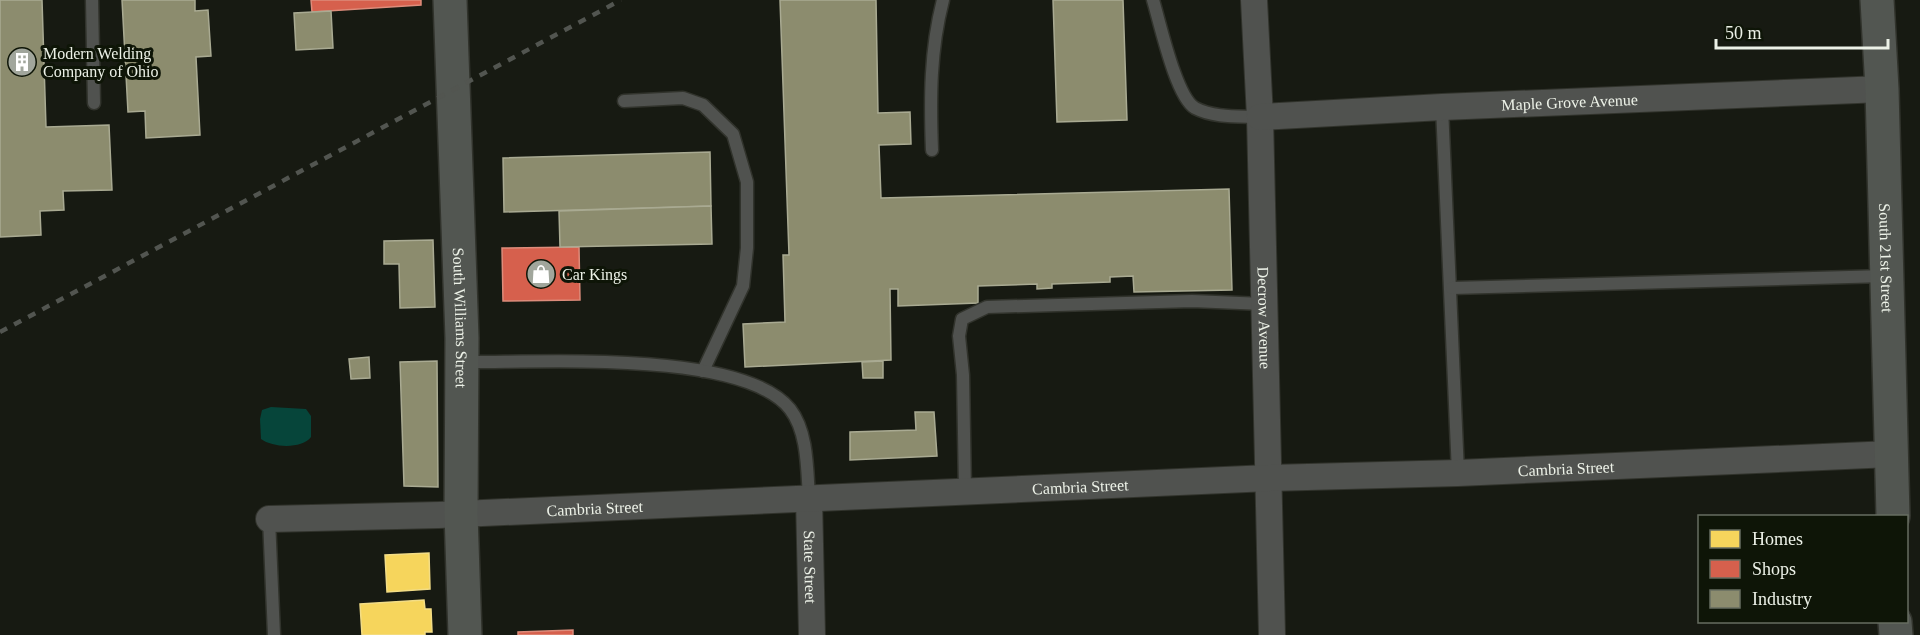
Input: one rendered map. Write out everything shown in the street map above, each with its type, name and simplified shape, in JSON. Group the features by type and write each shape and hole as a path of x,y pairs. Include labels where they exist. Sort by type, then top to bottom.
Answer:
{"street":[{"name":"South Williams Street","path":"450,0 461,362 461,513 465,635"},
{"name":"Decrow Avenue","path":"1254,0 1260,117 1272,635"},
{"name":"South 21st Street","path":"1877,0 1882,89 1893,515"},
{"name":"Maple Grove Avenue","path":"1260,117 1442,107 1882,89"},
{"name":"Cambria Street","path":"269,519 1891,454"},
{"name":"State Street","path":"809,498 812,635"}],"lane":[{"path":"92,0 94,103"},
{"path":"932,150 930,87 935,29 943,0"},
{"path":"1153,0 1177,81 1184,96 1194,107 1217,115 1260,117"},
{"path":"624,101 683,99 703,105 733,134 747,182 747,248 743,286 703,370"},
{"path":"1442,107 1452,288 1458,473"},
{"path":"1452,288 1886,276"},
{"path":"965,491 963,375 959,336 962,319 987,307 1192,301 1264,304"},
{"path":"461,362 587,361 691,368 742,380 772,392 795,417 800,433 809,498"},
{"path":"269,519 274,635"}],"water":[{"path":"271,407 306,409 311,416 311,437 301,444 287,446 261,439 262,410"}],"building: Homes":[{"path":"429,553 430,589 387,592 385,555"},
{"path":"424,600 425,609 431,609 432,632 425,632 425,635 362,635 360,604"}],"building: Shops":[{"path":"311,0 421,0 421,5 312,12"},
{"name":"Car Kings","path":"579,247 580,300 503,301 502,248"},
{"path":"573,630 573,635 518,635 518,632"}],"building: Industry":[{"name":"Modern Welding Company of Ohio","path":"0,0 42,0 46,127 109,125 112,190 63,191 64,210 40,211 41,235 0,237"},
{"path":"122,0 195,0 195,11 208,10 211,56 196,57 200,135 146,138 145,111 128,112"},
{"path":"780,0 876,0 878,113 910,112 911,144 879,145 881,198 1229,189 1232,290 1134,292 1133,276 1110,277 1110,282 1052,284 1052,288 1037,289 1037,284 978,286 978,303 898,306 898,289 890,289 891,360 745,367 743,324 785,322 783,255 789,255"},
{"path":"1053,0 1123,0 1127,120 1057,122"},
{"path":"331,11 333,48 296,50 294,13"},
{"path":"710,152 711,206 504,212 503,158"},
{"path":"711,206 712,244 560,247 559,211"},
{"path":"433,240 435,307 400,308 399,264 384,264 384,241"},
{"path":"369,357 370,378 351,379 349,359"},
{"path":"437,361 438,487 404,486 400,362"},
{"path":"883,361 883,378 863,378 862,362"},
{"path":"915,412 934,412 937,456 850,460 850,432 916,430"}],"railway":[{"path":"0,332 621,0"}],"place":[{"name":"Modern Welding Company of Ohio","path":"22,62"},
{"name":"Car Kings","path":"541,274"}]}
